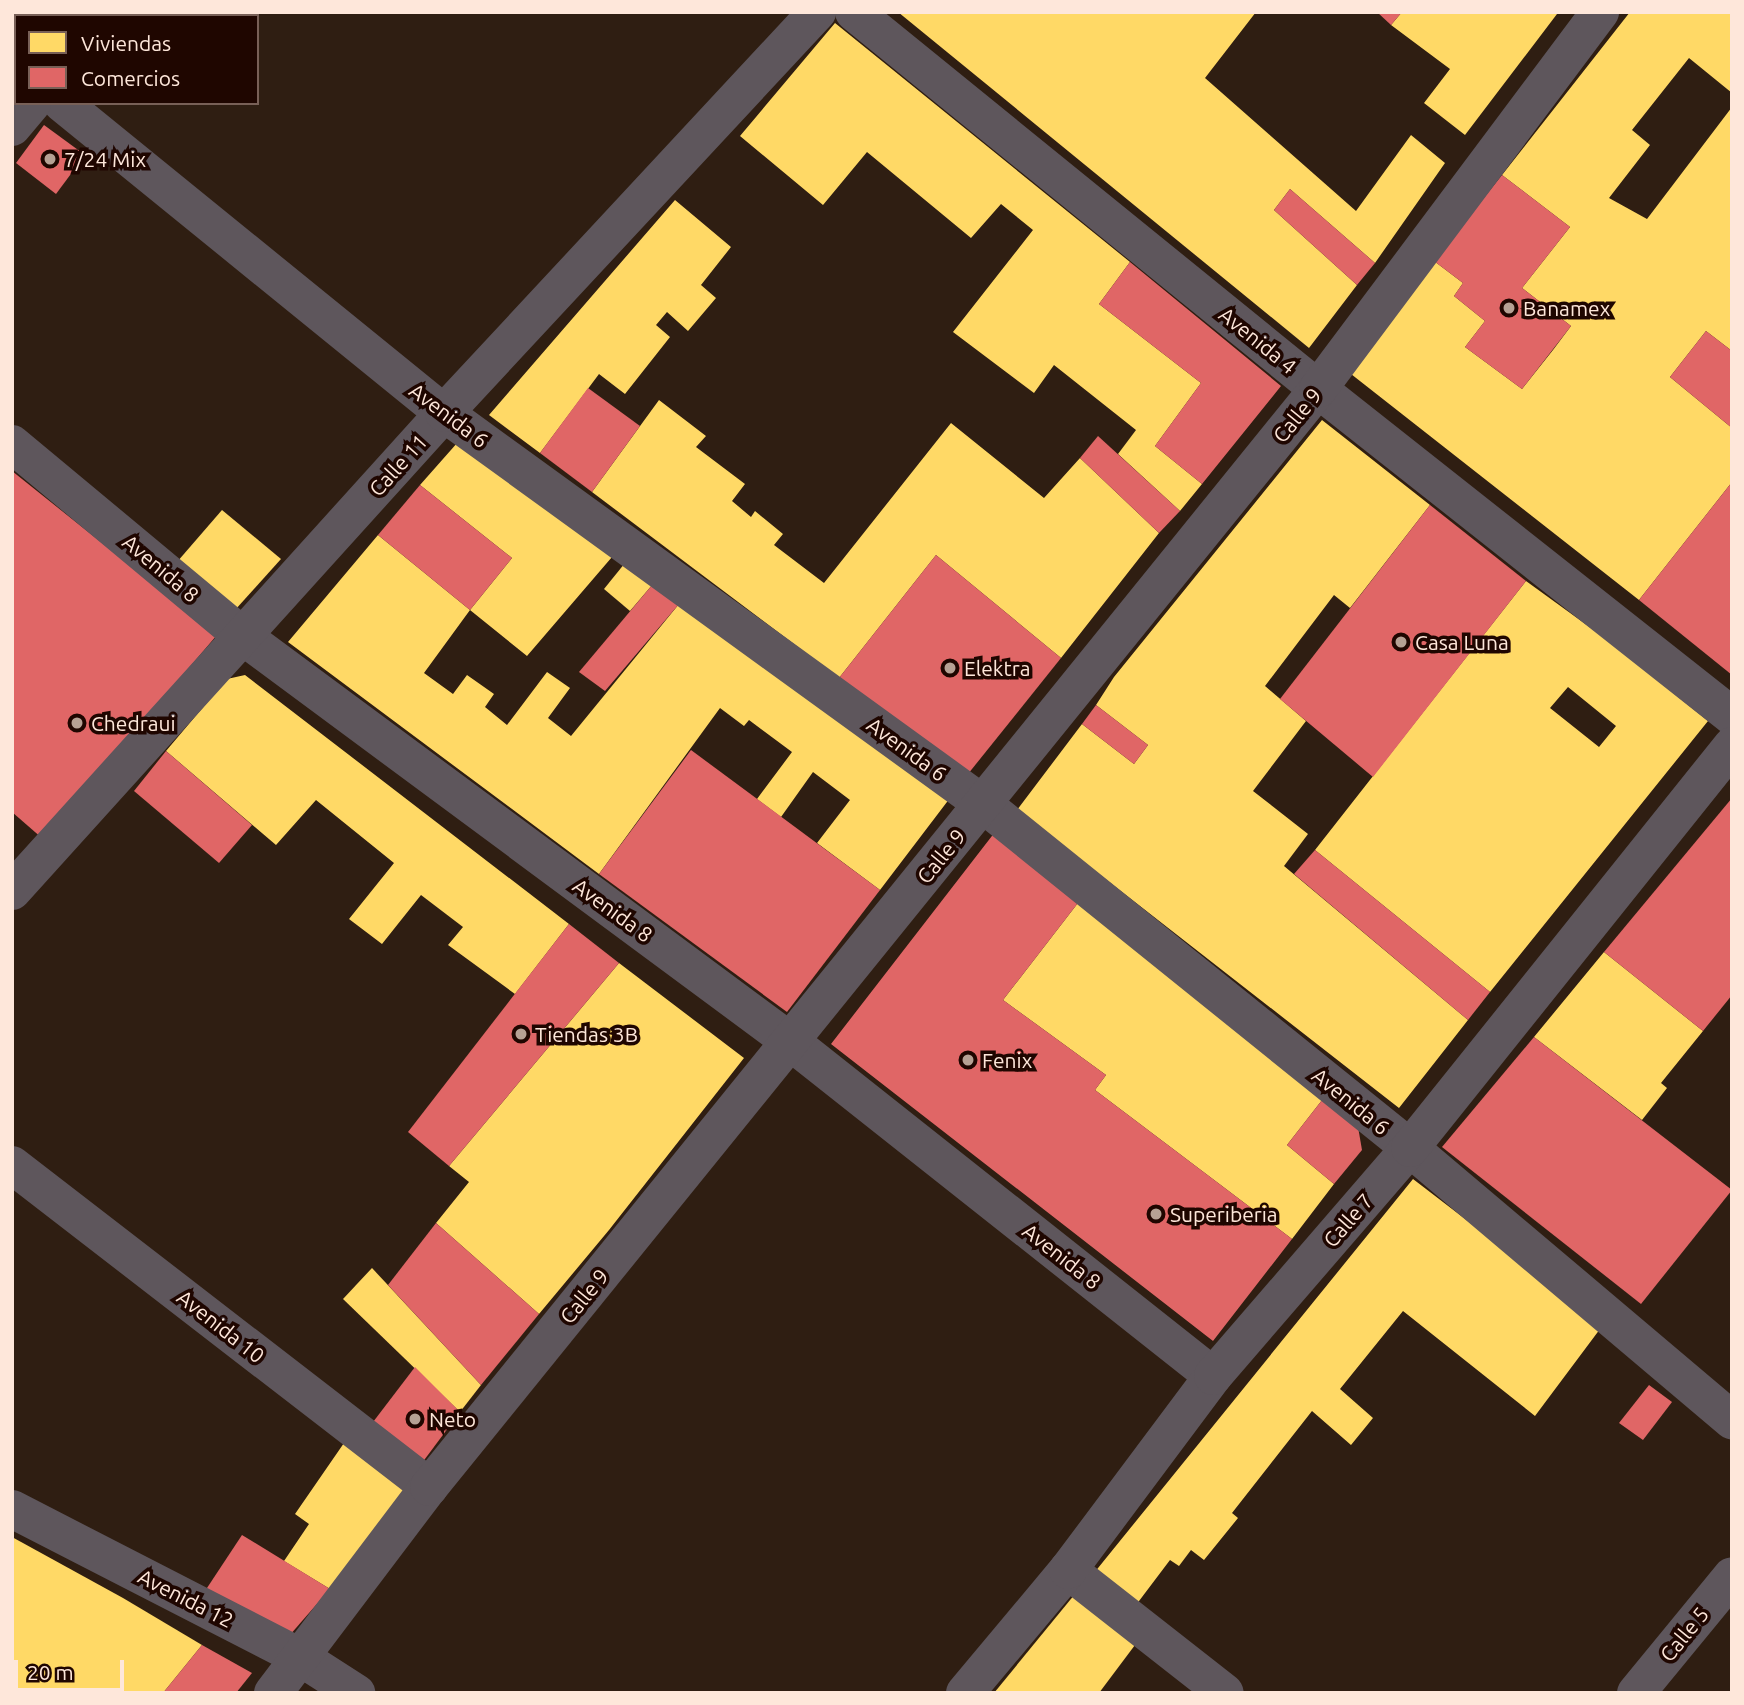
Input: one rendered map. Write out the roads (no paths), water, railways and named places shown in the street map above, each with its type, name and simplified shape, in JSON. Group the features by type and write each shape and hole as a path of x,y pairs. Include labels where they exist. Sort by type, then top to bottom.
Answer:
{"street":[{"name":"Calle 11","path":"12,891 444,413 817,12"},
{"name":"Avenida 4","path":"854,12 1318,389 1732,716"},
{"name":"Calle 9","path":"273,1693 429,1487 1318,389 1600,12"},
{"path":"12,127 30,105"},
{"name":"Avenida 6","path":"64,105 444,413 983,804 1410,1148 1732,1420"},
{"name":"Avenida 8","path":"12,444 244,637 791,1041 1213,1376"},
{"name":"Calle 7","path":"965,1693 1068,1570 1213,1376 1410,1148 1732,746"},
{"name":"Avenida 10","path":"12,1165 429,1487"},
{"name":"Avenida 12","path":"12,1509 300,1657 356,1693"},
{"path":"1068,1570 1225,1693"},
{"name":"Calle 5","path":"1636,1693 1732,1576"}],"place":[{"name":"7/24 Mix","path":"50,159"},
{"name":"Banamex","path":"1509,308"},
{"name":"Casa Luna","path":"1401,642"},
{"name":"Elektra","path":"950,668"},
{"name":"Chedraui","path":"77,723"},
{"name":"Tiendas 3B","path":"521,1034"},
{"name":"Fenix","path":"968,1060"},
{"name":"Superiberia","path":"1156,1214"},
{"name":"Neto","path":"415,1419"}]}
